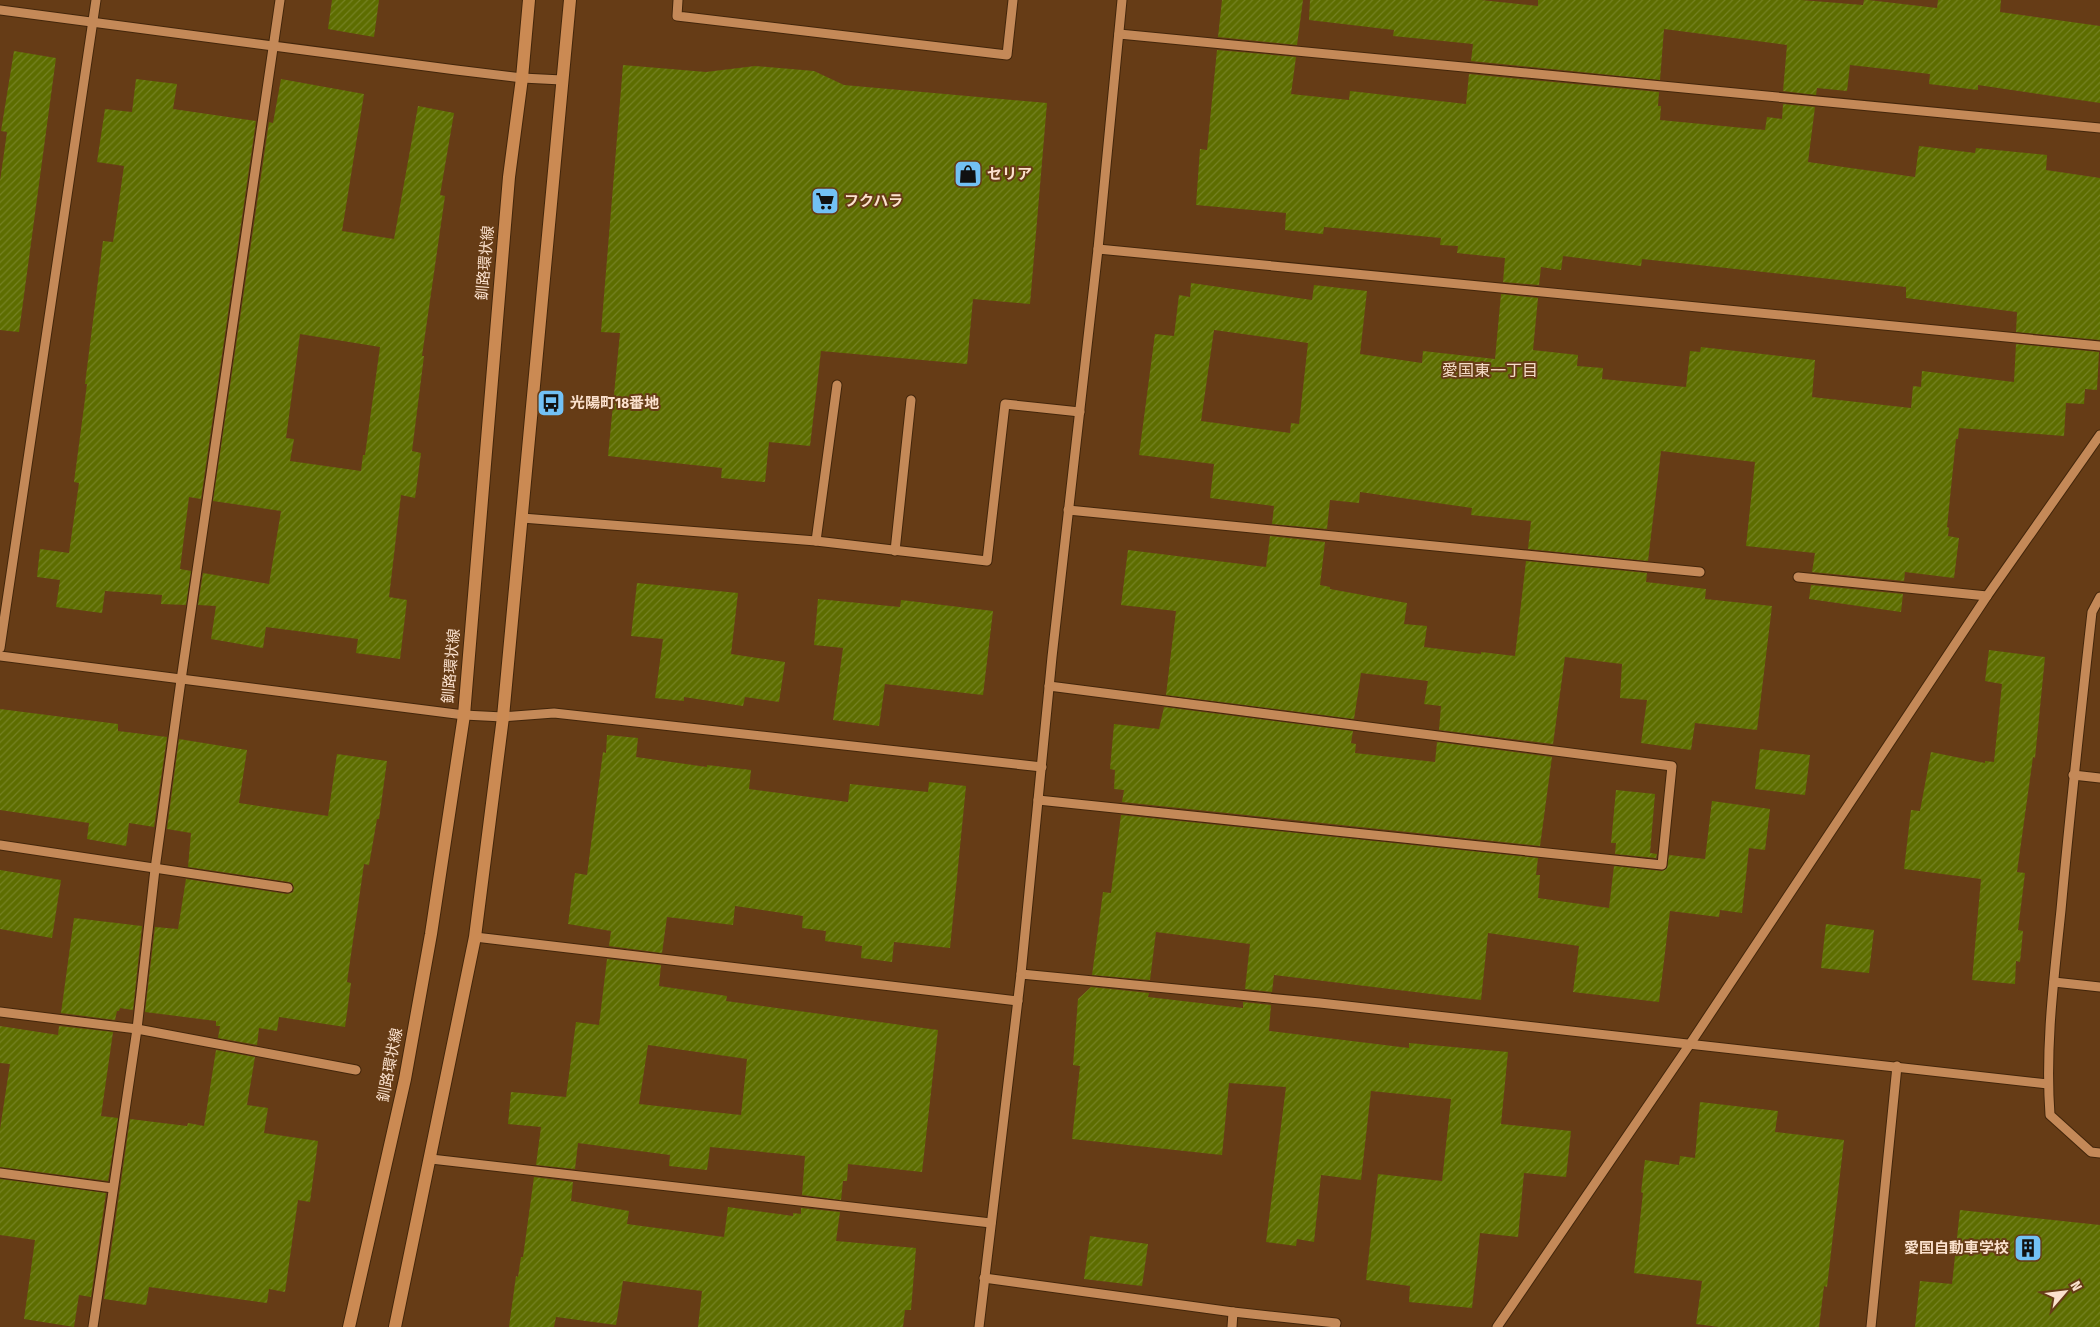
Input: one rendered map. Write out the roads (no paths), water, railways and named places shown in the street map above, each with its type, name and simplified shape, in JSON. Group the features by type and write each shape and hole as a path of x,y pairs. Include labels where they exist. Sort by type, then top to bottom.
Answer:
{"main road":[{"name":"釧路環状線","path":"349,1327 404,1079 431,934 464,715 509,177 522,78 529,0"},
{"path":"395,1327 475,936 504,717 570,0"}],"street":[{"path":"0,648 96,0"},
{"path":"92,1327 137,1029 155,869 181,680 280,0"},
{"path":"678,0 677,16 1007,55 1013,0"},
{"path":"978,1327 1021,974 1049,686 1098,249 1122,0"},
{"path":"0,10 522,78 562,80"},
{"path":"1119,34 2100,128"},
{"path":"1098,249 2100,346"},
{"path":"816,541 837,385"},
{"path":"895,550 911,400"},
{"path":"522,518 816,541 986,561 1005,404 1080,412"},
{"path":"1497,1327 1690,1044 1987,596 2100,434"},
{"path":"1068,510 1700,572"},
{"path":"1798,577 1987,596"},
{"path":"2100,597 2092,612 2073,775 2054,982 2048,1084 2050,1115 2091,1152 2100,1152"},
{"path":"0,656 464,715 504,717 554,713 1042,767"},
{"path":"1038,800 1662,865 1672,766 1049,686"},
{"path":"2073,775 2100,778"},
{"path":"0,845 288,888"},
{"path":"475,936 1018,1001"},
{"path":"1021,974 1320,1003 2048,1084"},
{"path":"2054,982 2100,987"},
{"path":"0,1012 137,1029 356,1070"},
{"path":"1871,1327 1897,1066"},
{"path":"430,1160 991,1222"},
{"path":"0,1173 113,1188"},
{"path":"984,1278 1233,1312 1336,1323 1335,1327"},
{"path":"1232,1327 1233,1312"}],"place":[{"name":"セリア","path":"968,174"},
{"name":"フクハラ","path":"825,201"},
{"name":"光陽町18番地","path":"551,403"},
{"name":"愛国自動車学校","path":"2028,1248"}],"district":[{"name":"愛国東一丁目","path":"1490,370"}]}
